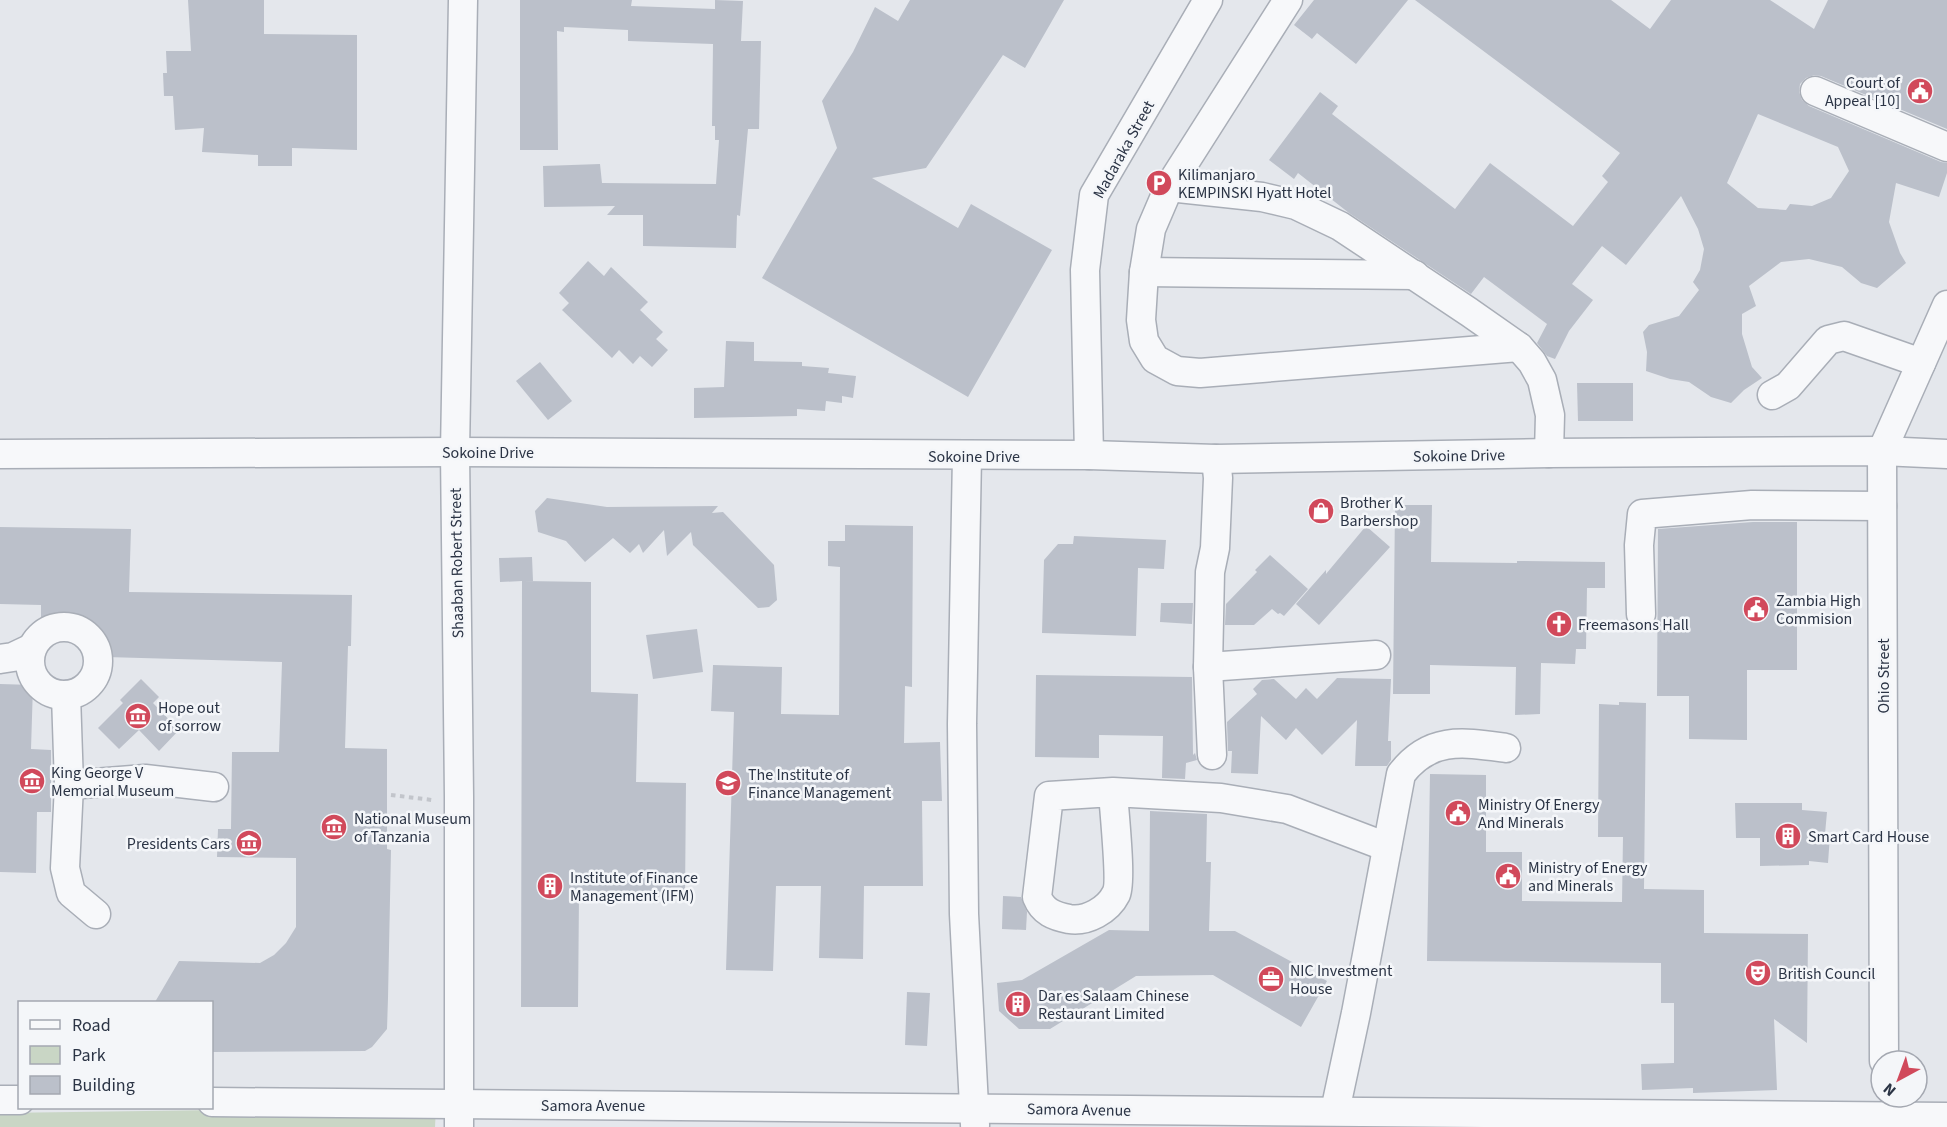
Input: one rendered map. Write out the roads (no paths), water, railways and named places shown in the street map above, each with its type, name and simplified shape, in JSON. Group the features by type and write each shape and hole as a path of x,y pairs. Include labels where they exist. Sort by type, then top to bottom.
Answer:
{"street":[{"name":"Shaaban Robert Street","path":"459,1115 459,796 455,452 463,0"},
{"name":"Madaraka Street","path":"1089,455 1085,270 1094,195 1208,0"},
{"path":"1288,0 1169,187 1150,229 1144,272 1142,320 1144,341 1155,359 1177,371 1200,373 1519,347"},
{"path":"1815,91 1947,147"},
{"path":"1169,187 1262,197 1296,206 1340,226 1519,347 1532,362 1542,380 1550,415 1549,453"},
{"path":"1144,272 1415,275"},
{"name":"Ohio Street","path":"1884,1049 1882,451 1947,305"},
{"path":"1772,395 1788,386 1828,340 1844,336 1922,363"},
{"name":"Sokoine Drive","path":"0,454 455,452 1089,455 1216,459 1549,453 1882,451 1947,454"},
{"path":"967,456 962,724 964,914 976,1117"},
{"path":"1212,755 1208,666 1210,572 1215,548 1218,478 1216,459"},
{"path":"1641,614 1639,545 1642,514 1752,505 1882,506"},
{"path":"58,627 70,627 90,639 96,649 98,661 96,672 82,690 66,695 50,692 34,678 30,669 32,648 38,638 48,631 58,627"},
{"path":"0,659 13,657 32,648"},
{"path":"1208,666 1376,655"},
{"path":"66,695 69,785 65,868 71,893 96,914"},
{"path":"1335,1111 1401,774 1409,763 1431,747 1472,743 1506,748"},
{"path":"69,785 145,779 214,788"},
{"path":"1113,792 1118,877 1116,894 1097,914 1087,918 1073,920 1048,913 1040,906 1037,897 1048,796 1113,792 1221,798 1287,809 1387,847"},
{"path":"0,1100 18,1100"},
{"name":"Samora Avenue","path":"213,1102 459,1115 976,1117 1335,1111 1782,1121 1885,1114 1947,1117"}],"place":[{"name":"Court of Appeal [10]","path":"1920,91"},
{"name":"Kilimanjaro KEMPINSKI Hyatt Hotel","path":"1159,183"},
{"name":"Brother K Barbershop","path":"1321,511"},
{"name":"Zambia High Commision","path":"1756,609"},
{"name":"Freemasons Hall","path":"1559,624"},
{"name":"Hope out of sorrow","path":"138,716"},
{"name":"King George V Memorial Museum","path":"32,781"},
{"name":"The Institute of Finance Management","path":"728,783"},
{"name":"Ministry Of Energy And Minerals","path":"1458,813"},
{"name":"National Museum of Tanzania","path":"334,827"},
{"name":"Smart Card House","path":"1788,836"},
{"name":"Presidents Cars","path":"249,843"},
{"name":"Ministry of Energy and Minerals","path":"1508,876"},
{"name":"Institute of Finance Management (IFM)","path":"550,886"},
{"name":"British Council","path":"1758,973"},
{"name":"NIC Investment House","path":"1271,979"},
{"name":"Dar es Salaam Chinese Restaurant Limited","path":"1018,1004"}]}
